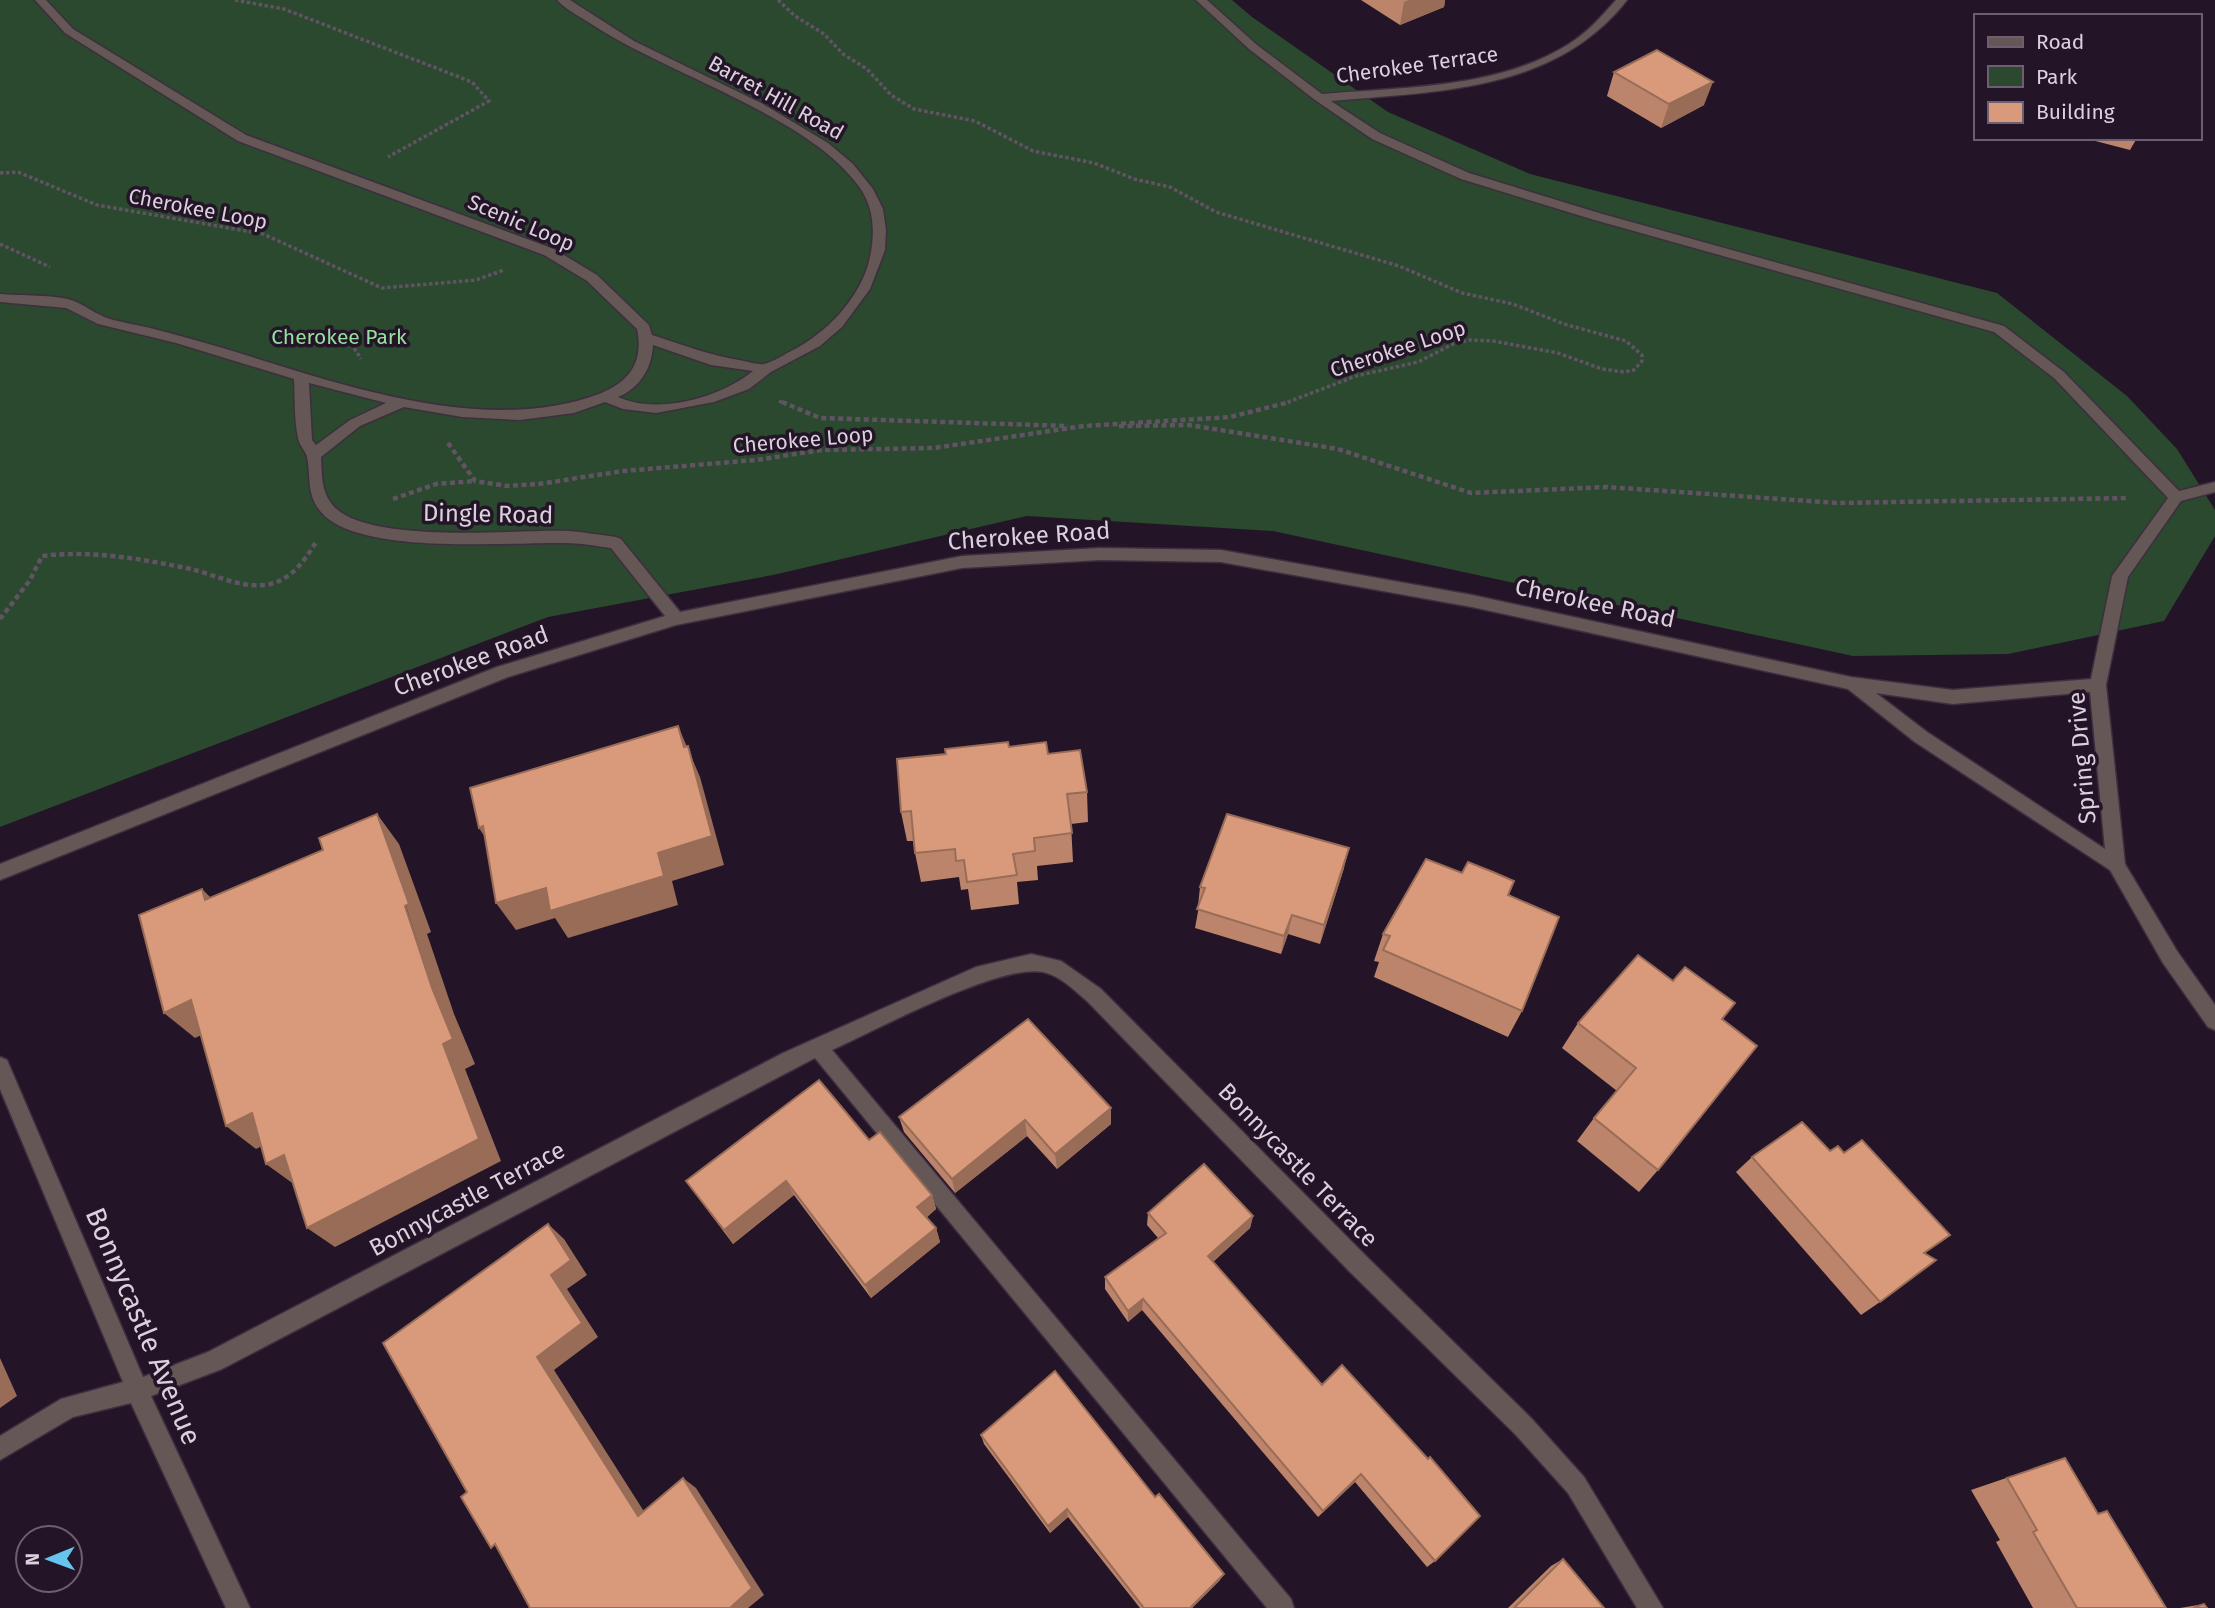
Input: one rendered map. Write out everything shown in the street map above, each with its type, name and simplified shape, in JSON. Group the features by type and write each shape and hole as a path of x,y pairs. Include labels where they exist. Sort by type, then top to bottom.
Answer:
{"street":[{"name":"Scenic Loop","path":"40,0 69,31 242,138 549,253 592,278 644,328 647,338"},
{"name":"Barret Hill Road","path":"562,0 630,43 800,131 839,158 868,190 877,211 880,247 877,263 860,296 821,338 791,358 766,369 743,386 709,399 647,410 622,407 608,398"},
{"path":"1201,0 1253,47 1319,98 1376,136 1465,176 1595,216 1999,329 2059,375 2176,497 2215,487"},
{"name":"Cherokee Terrace","path":"1319,98 1427,87 1525,67 1569,49 1595,31 1622,0"},
{"path":"0,298 69,304 103,321 177,339 408,405 506,415 560,410 608,398 635,382 646,355 647,338 711,360 766,369"},
{"path":"301,376 305,440 314,455 316,488 326,508 339,521"},
{"path":"314,455 343,428 371,414 408,405"},
{"name":"Spring Drive","path":"2176,497 2120,576 2098,685 2116,865 2170,957 2215,1021"},
{"name":"Dingle Road","path":"339,521 363,530 405,536 568,537 616,543 676,619"},
{"name":"Cherokee Road","path":"0,873 503,672 676,619 962,562 1100,554 1221,556 1472,601 1851,682 1953,697 2098,685"},
{"name":"Spring Drive","path":"1851,682 1921,737 2116,865"},
{"name":"Bonnycastle Terrace","path":"0,1449 69,1407 137,1390 214,1361 818,1047 983,973 1013,963 1035,961 1071,975 1094,995 1358,1264 1524,1427 1576,1485 1651,1608"},
{"path":"818,1047 1282,1608"},
{"name":"Bonnycastle Avenue","path":"0,1066 137,1390 238,1608"}],"path":[{"path":"235,0 284,9 472,82 489,101 351,178"},
{"name":"Cherokee Loop","path":"339,521 424,487 475,481 507,486 540,484 623,471 756,460 822,450 934,448 1084,426 1230,418 1290,402 1356,376 1418,362 1453,344 1469,340 1493,341 1558,354 1612,371 1634,370 1642,361 1642,355 1626,341 1564,324 1513,304 1462,293 1399,266 1216,212 1170,187 1134,179 1094,163 1033,151 975,121 914,109 891,95 867,69 843,54 824,34 795,16 778,0"},
{"name":"Cherokee Loop","path":"0,173 18,172 97,205 264,234 383,288 476,280 549,253"},
{"path":"743,386 820,418 1084,426 1189,425 1338,449 1471,493 1607,487 1839,503 2176,497"},
{"path":"408,405 419,424 448,444 475,481"},
{"path":"0,619 30,580 42,556 77,552 151,562 211,574 256,587 273,584 291,575 320,536 339,521"}],"green space":[{"name":"Cherokee Park","path":"0,0 1232,0 1252,17 1388,112 1530,174 1997,293 2127,396 2177,449 2215,510 2215,536 2164,621 2008,654 1853,656 1273,531 1027,516 773,575 548,617 0,827"}],"building":[{"path":"1657,50 1713,82 1669,104 1614,72"},
{"path":"678,726 684,747 688,746 712,836 658,853 664,876 550,911 546,888 496,903 483,826 479,828 470,788"},
{"path":"1008,742 1009,747 1046,742 1048,754 1080,750 1087,792 1067,794 1072,833 1034,838 1035,851 1013,854 1017,875 967,882 964,860 956,861 955,849 915,853 911,811 901,812 897,759 946,754 945,749"},
{"path":"377,814 409,904 405,906 432,988 453,1039 443,1044 479,1139 307,1228 284,1155 266,1164 252,1113 226,1126 191,1000 164,1013 139,915 202,889 205,900 323,850 319,838"},
{"path":"1227,814 1349,848 1324,925 1292,915 1284,936 1197,909 1205,888 1200,887"},
{"path":"1426,859 1462,873 1468,862 1514,881 1508,895 1559,917 1522,1011 1383,950 1390,936 1383,934"},
{"path":"1638,955 1673,981 1685,967 1735,1003 1722,1019 1757,1046 1658,1170 1594,1118 1636,1068 1578,1023"},
{"path":"1028,1019 1111,1108 1055,1154 1025,1120 952,1179 899,1117"},
{"path":"819,1080 869,1140 880,1132 932,1195 917,1207 936,1228 865,1285 786,1181 724,1230 686,1181"},
{"path":"1802,1122 1830,1151 1838,1146 1844,1153 1862,1140 1950,1235 1924,1253 1936,1260 1880,1302 1752,1157"},
{"path":"1204,1164 1253,1216 1208,1256 1322,1385 1342,1365 1428,1459 1430,1457 1480,1516 1435,1561 1361,1474 1323,1511 1143,1299 1128,1311 1105,1277 1166,1233 1148,1213"},
{"path":"548,1224 571,1260 551,1275 582,1323 537,1357 638,1516 683,1478 752,1588 730,1608 530,1608 495,1544 491,1548 461,1497 467,1492 383,1343"},
{"path":"1055,1371 1155,1497 1159,1494 1224,1574 1190,1608 1144,1608 1067,1509 1048,1526 981,1435"},
{"path":"2065,1458 2098,1514 2107,1511 2166,1608 2077,1608 2033,1532 2037,1530 2007,1478"},
{"path":"1563,1559 1604,1608 1514,1608"}]}
